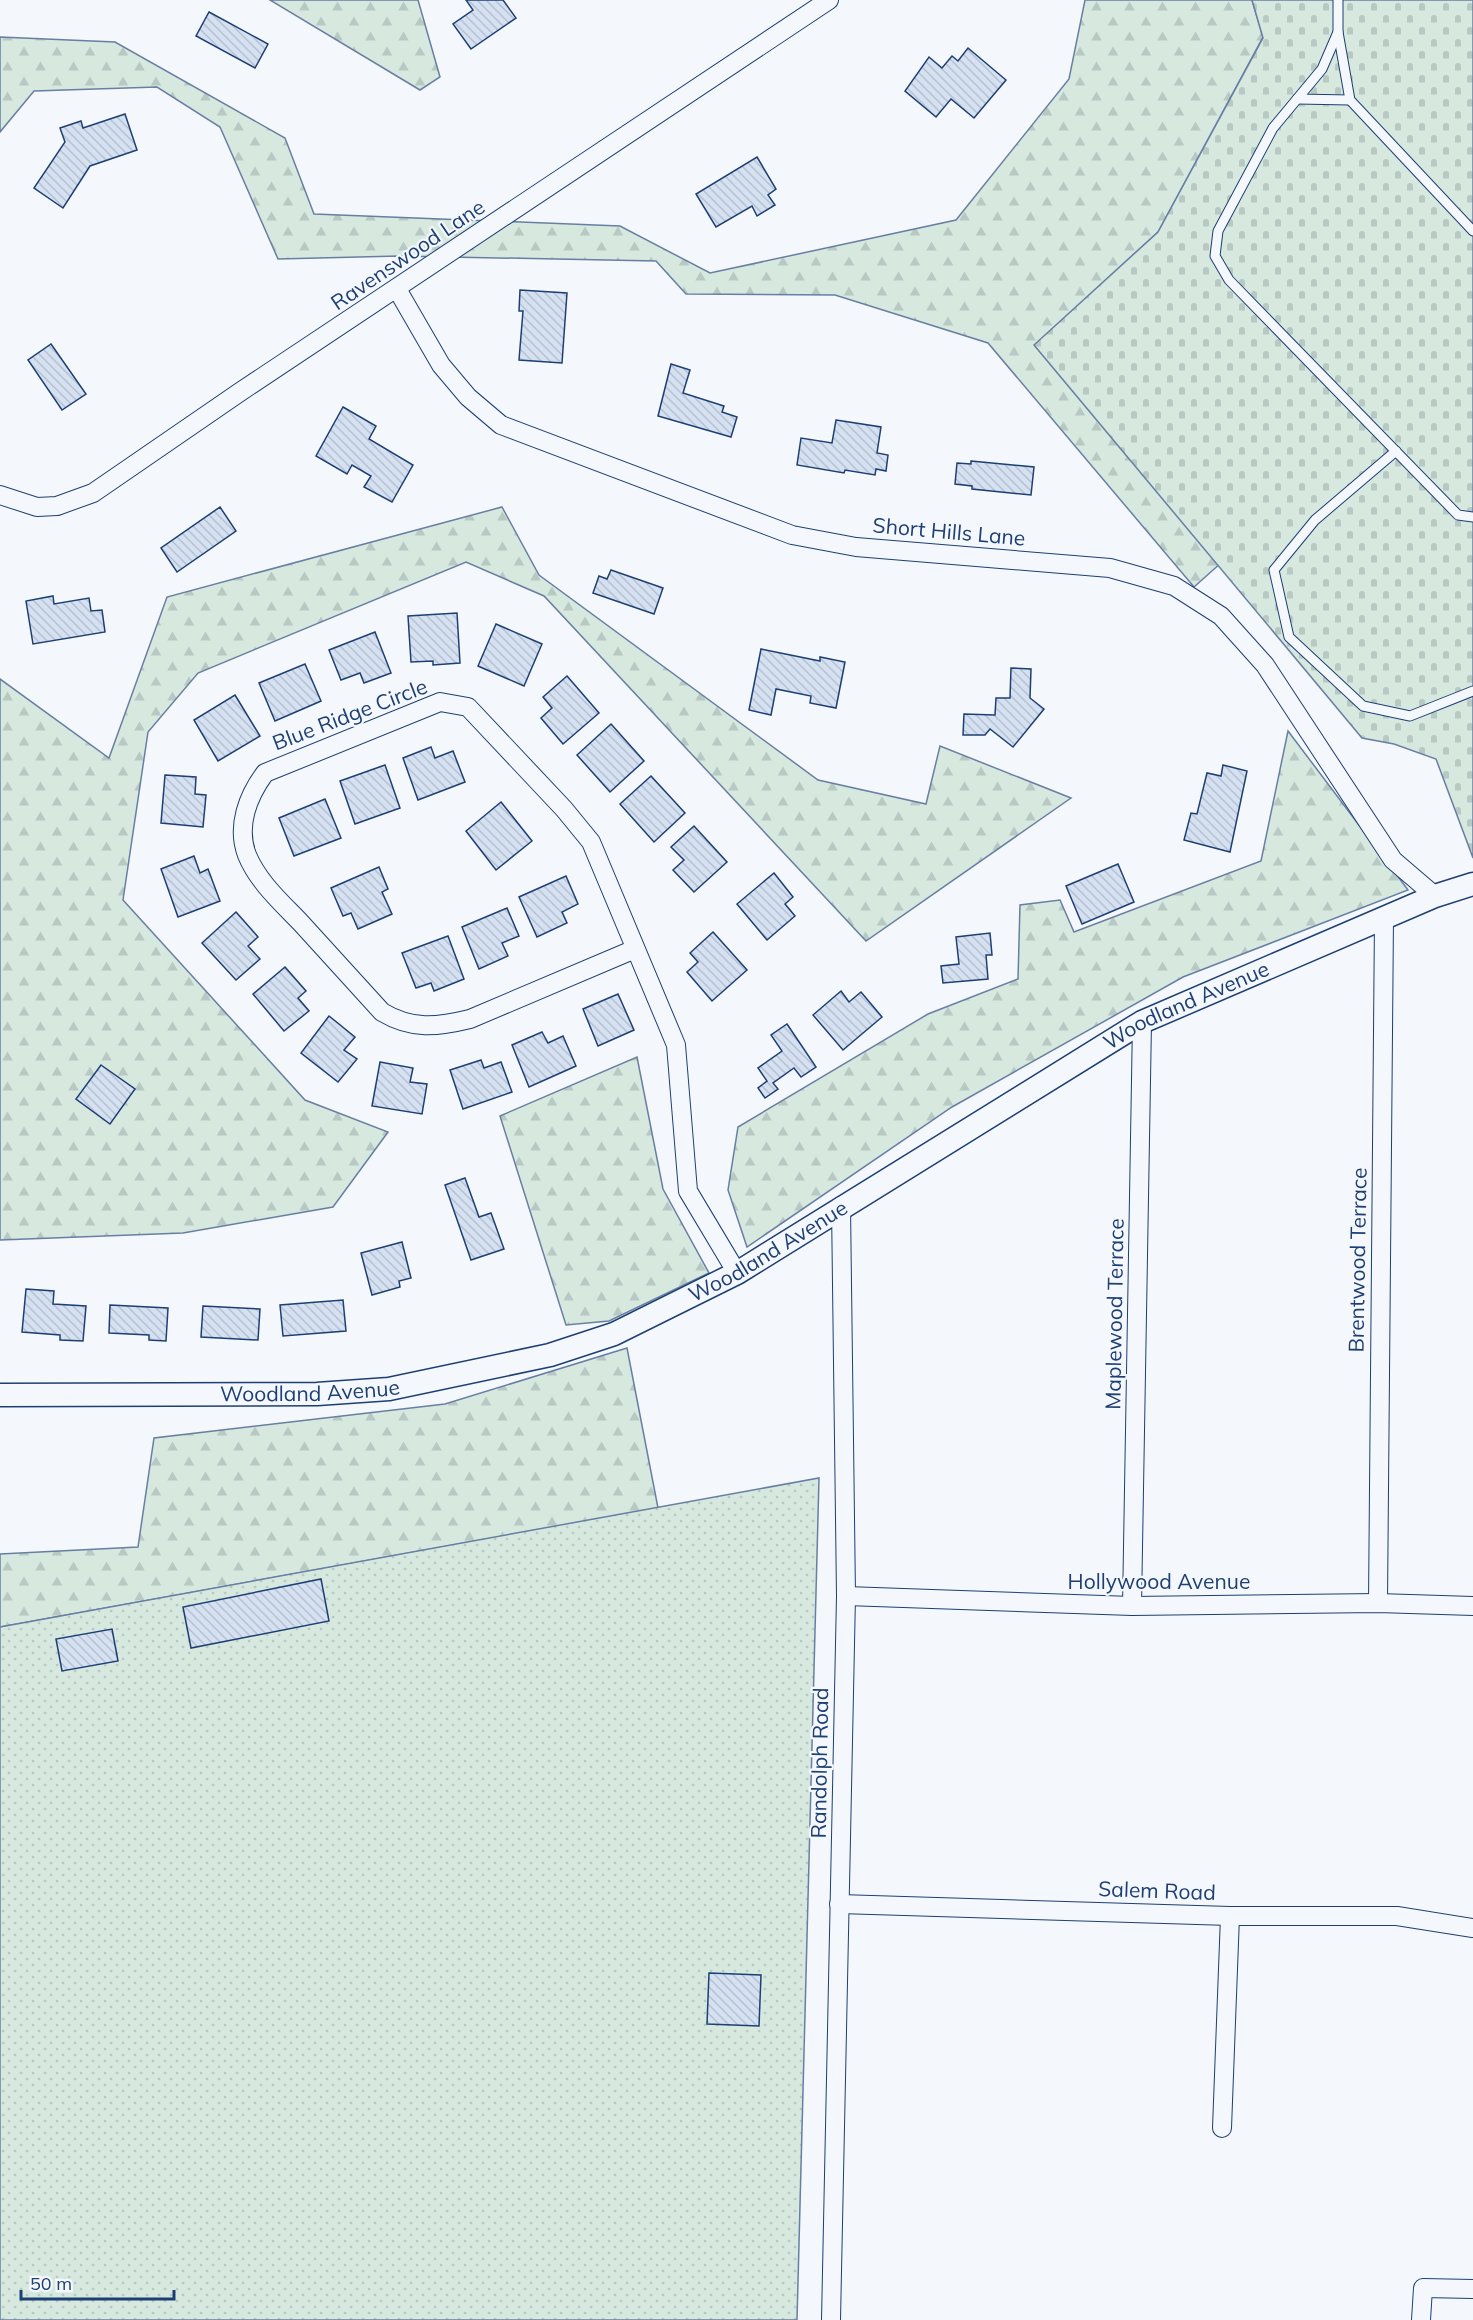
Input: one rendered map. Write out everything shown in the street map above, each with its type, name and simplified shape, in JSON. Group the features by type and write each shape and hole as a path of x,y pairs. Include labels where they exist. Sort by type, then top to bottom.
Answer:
{"street":[{"name":"Ravenswood Lane","path":"0,495 38,507 66,504 93,493 240,392 828,0"},
{"name":"Short Hills Lane","path":"397,289 441,365 468,397 501,425 792,535 856,547 1110,568 1174,586 1221,616 1265,665 1393,860 1435,896"},
{"name":"Blue Ridge Circle","path":"635,949 470,1019 442,1026 399,1022 382,1012 262,881 247,854 244,832 245,814 252,791 265,773 440,702 468,707 564,809 591,842 676,1045 688,1191 737,1273"},
{"name":"Woodland Avenue","path":"0,1395 317,1394 389,1389 549,1354 614,1334 737,1273 841,1206 1142,1022 1435,896 1473,884"},
{"name":"Brentwood Terrace","path":"1378,1603 1384,918"},
{"name":"Maplewood Terrace","path":"1132,1606 1142,1022"},
{"name":"Randolph Road","path":"831,2320 846,1596 841,1206"},
{"name":"Hollywood Avenue","path":"846,1596 1132,1606 1378,1603 1473,1606"},
{"name":"Salem Road","path":"839,1904 1230,1916 1398,1916 1473,1928"},
{"path":"1222,2128 1230,1916"},
{"path":"1421,2320 1423,2288 1473,2289"}],"lane":[{"path":"1338,0 1338,32 1350,100 1473,231"},
{"path":"1338,32 1322,69 1273,128 1218,231 1215,256 1229,280 1458,515 1473,517"},
{"path":"1297,99 1350,100"},
{"path":"1396,451 1315,520 1274,570 1288,637 1363,706 1410,716 1473,692"}],"green space":[{"path":"270,0 418,0 440,77 420,90"},
{"path":"1085,0 1252,0 1263,37 1158,232 1035,345 1231,554 1194,587 988,343 835,295 686,294 656,261 399,256 278,259 220,127 157,87 34,91 0,132 0,37 115,42 285,138 314,214 620,226 710,273 956,220 1069,79"},
{"path":"1252,0 1473,0 1473,858 1436,759 1394,744 1362,738 1034,345 1158,232 1263,38"},
{"path":"502,507 539,575 818,780 926,804 940,746 1071,798 866,941 544,596 466,562 198,673 148,732 123,900 305,1100 388,1132 333,1207 183,1233 0,1240 0,679 109,758 167,597"},
{"path":"1288,731 1408,890 1183,977 952,1107 747,1247 728,1190 738,1127 928,1014 1018,979 1020,905 1060,900 1074,932 1261,861"},
{"path":"637,1057 663,1189 709,1273 609,1321 566,1325 500,1116"},
{"path":"627,1348 658,1508 0,1627 0,1554 138,1547 154,1438 445,1404"},
{"path":"819,1478 797,2320 0,2320 0,1627"}],"building":[{"path":"466,0 503,0 516,18 471,49 453,24 473,10"},
{"path":"209,12 268,44 255,68 196,36"},
{"path":"968,48 1006,80 974,118 951,99 936,117 905,91 929,57 942,68 952,56 958,61"},
{"path":"125,114 137,150 90,166 63,208 34,188 65,142 60,128 81,121 83,128"},
{"path":"757,157 776,189 768,195 775,205 757,216 752,206 716,227 696,194"},
{"path":"520,290 567,293 562,363 519,360 523,311 519,311"},
{"path":"51,344 86,394 62,410 28,360"},
{"path":"671,364 690,370 683,393 724,406 722,412 737,417 731,437 658,416"},
{"path":"343,407 376,426 369,439 413,465 392,502 364,487 371,476 352,465 347,474 316,456"},
{"path":"836,420 881,427 877,453 888,455 886,471 876,469 875,475 845,470 844,473 797,465 801,438 832,443"},
{"path":"971,461 1034,467 1031,495 972,489 972,486 955,484 957,463 971,464"},
{"path":"220,507 236,531 177,572 161,548"},
{"path":"611,570 663,588 654,614 593,593 599,576 607,579"},
{"path":"53,596 54,604 89,598 91,611 102,610 105,632 33,644 26,601"},
{"path":"457,613 460,663 433,665 433,661 411,662 408,616"},
{"path":"496,624 542,644 524,686 478,666"},
{"path":"375,632 391,673 364,683 360,673 341,680 329,650"},
{"path":"761,649 820,661 820,657 845,662 836,708 810,703 811,696 776,689 771,715 749,710"},
{"path":"305,664 321,701 275,721 259,683"},
{"path":"1011,668 1031,669 1030,698 1044,709 1013,747 990,729 985,735 963,735 964,714 995,715 996,698 1010,698"},
{"path":"567,676 599,713 563,744 541,718 552,708 543,697"},
{"path":"235,695 260,736 218,761 194,720"},
{"path":"611,724 644,761 610,792 577,755"},
{"path":"431,747 435,758 453,751 465,782 418,800 403,758"},
{"path":"385,765 400,808 355,824 340,781"},
{"path":"1223,765 1247,771 1230,852 1184,840 1191,813 1197,814 1207,773 1221,776"},
{"path":"165,775 196,777 195,794 206,795 203,827 161,823"},
{"path":"651,776 685,813 654,842 620,804"},
{"path":"325,799 341,838 294,856 279,818"},
{"path":"501,802 532,841 496,870 466,831"},
{"path":"694,826 727,862 694,892 673,870 684,860 671,847"},
{"path":"194,856 200,873 208,869 220,901 178,917 161,869"},
{"path":"1118,864 1134,902 1082,924 1066,886"},
{"path":"379,867 388,889 382,892 392,914 358,929 351,913 343,916 331,888"},
{"path":"774,873 793,897 785,904 795,916 767,940 737,904"},
{"path":"566,876 578,904 562,912 567,923 537,937 519,897"},
{"path":"507,908 519,936 502,943 508,956 479,969 462,927"},
{"path":"236,912 258,937 248,946 260,959 236,980 202,943"},
{"path":"713,932 747,970 712,1001 687,972 698,962 690,953"},
{"path":"990,933 992,955 986,955 988,979 943,983 941,966 959,964 956,937"},
{"path":"448,936 464,979 434,991 431,983 416,988 402,953"},
{"path":"285,967 306,991 298,998 309,1011 284,1031 253,994"},
{"path":"841,991 849,1002 861,992 882,1017 843,1050 813,1015"},
{"path":"618,994 634,1030 598,1046 583,1009"},
{"path":"329,1016 355,1037 344,1050 357,1059 338,1082 301,1053"},
{"path":"787,1024 816,1067 801,1077 794,1068 773,1083 778,1089 765,1098 758,1088 767,1081 758,1068 782,1051 771,1035"},
{"path":"542,1032 548,1043 563,1036 576,1066 529,1087 512,1045"},
{"path":"481,1060 484,1068 501,1062 512,1092 463,1109 450,1070"},
{"path":"380,1062 413,1068 410,1082 427,1084 422,1114 372,1106"},
{"path":"101,1065 135,1089 110,1124 76,1099"},
{"path":"465,1178 479,1217 491,1213 504,1249 471,1260 445,1185"},
{"path":"402,1242 411,1278 399,1281 400,1287 372,1295 361,1253"},
{"path":"26,1289 54,1291 53,1304 86,1306 83,1341 60,1340 60,1335 22,1332"},
{"path":"343,1300 346,1331 283,1336 280,1305"},
{"path":"110,1305 168,1308 166,1341 149,1340 149,1335 109,1333"},
{"path":"203,1306 260,1309 258,1340 201,1337"},
{"path":"321,1579 329,1621 191,1648 183,1607"},
{"path":"112,1629 118,1661 62,1671 56,1639"},
{"path":"709,1973 761,1975 759,2026 707,2024"}]}
